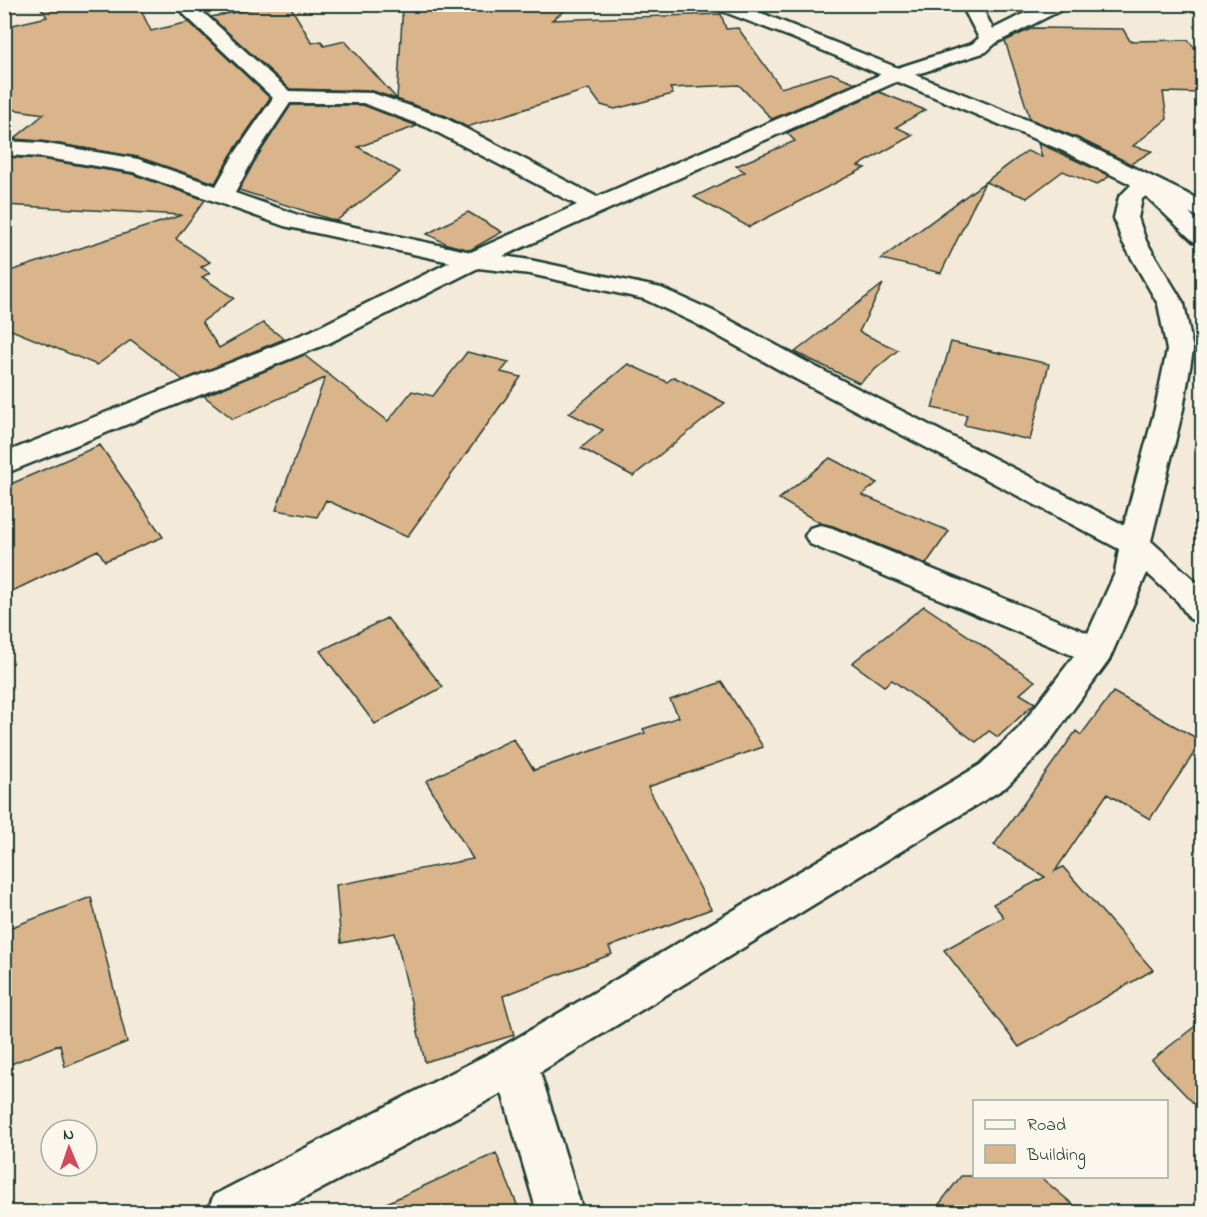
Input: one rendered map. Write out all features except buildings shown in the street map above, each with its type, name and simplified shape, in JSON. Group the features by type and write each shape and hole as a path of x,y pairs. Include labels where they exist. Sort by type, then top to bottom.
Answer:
{"street":[{"path":"182,4 284,97 365,97 437,123 597,206"},
{"path":"721,4 800,33 1069,145 1203,210"},
{"path":"970,4 989,39"},
{"path":"4,464 320,337 474,261 684,166 898,74 980,48 989,39 1058,4"},
{"path":"222,196 244,156 284,97"},
{"path":"4,148 41,150 138,166 292,221 474,261 530,267 652,293 704,317 846,394 1135,544 1190,594 1203,610"},
{"path":"1141,181 1192,229 1203,236"},
{"path":"231,1212 515,1063 993,776 1032,738 1097,651 1131,573 1135,544 1169,409 1180,350 1171,304 1134,241 1126,218 1131,197 1141,181"},
{"path":"821,536 1097,651"},
{"path":"515,1063 560,1212"}]}
